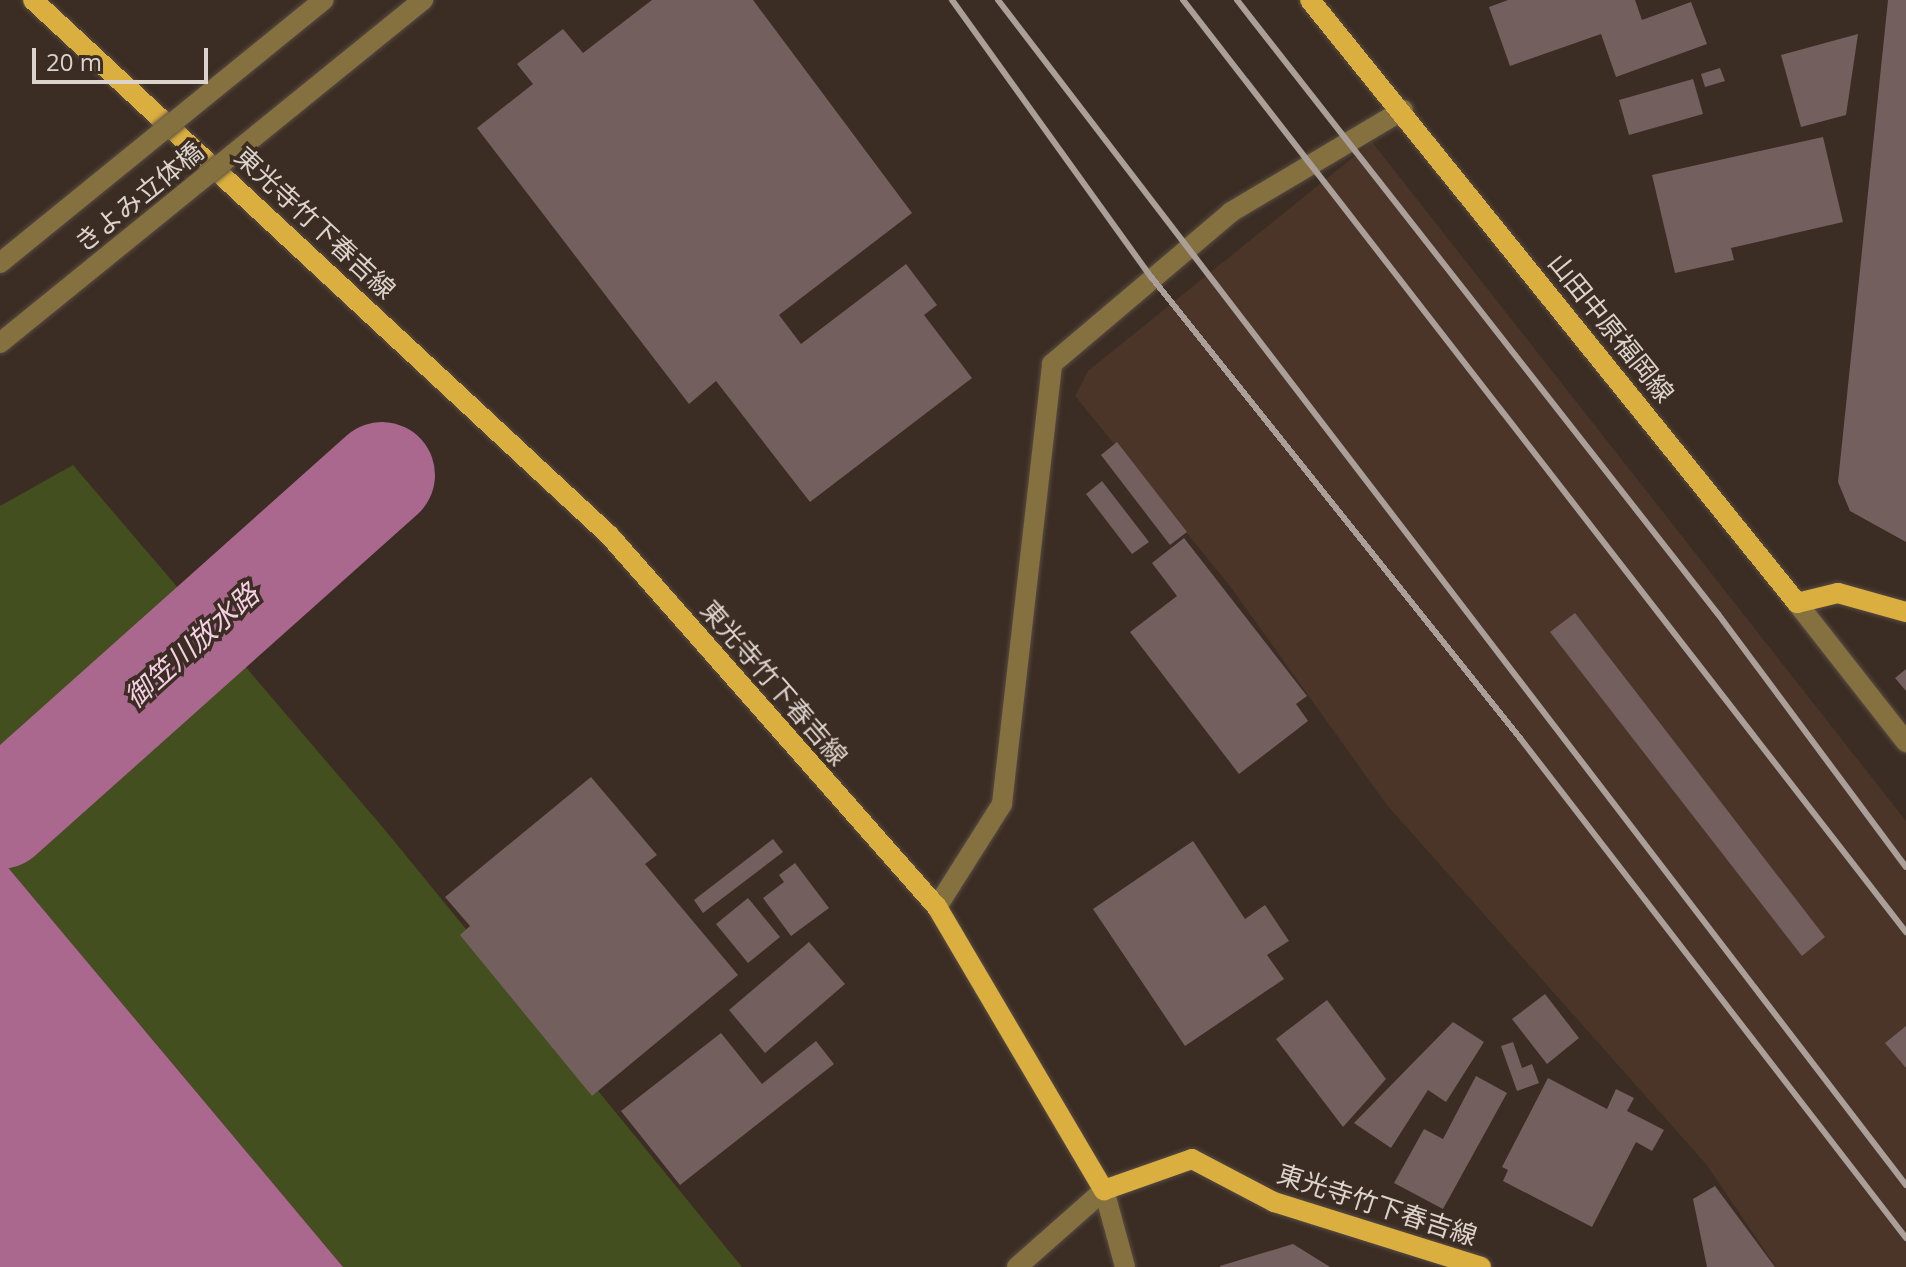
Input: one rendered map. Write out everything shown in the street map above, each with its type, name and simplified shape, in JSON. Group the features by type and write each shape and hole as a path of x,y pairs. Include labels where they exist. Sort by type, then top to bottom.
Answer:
{"main road":[{"name":"東光寺竹下春吉線","path":"33,0 88,45 609,535 937,907 1104,1190 1192,1159 1274,1202 1481,1267"},
{"name":"山田中原福岡線","path":"1310,0 1403,110 1797,603"},
{"path":"1797,603 1838,593 1906,612"}],"street":[{"name":"きよみ立体橋","path":"0,263 324,0"},
{"name":"きよみ立体橋","path":"0,343 423,0"},
{"path":"937,907 1002,804 1052,364 1231,212 1403,110"},
{"path":"1797,603 1906,742"},
{"path":"1017,1267 1104,1190 1125,1267"}],"shaded area":[{"path":"1372,142 1906,821 1906,1267 1776,1267 1706,1164 1386,804 1230,586 1075,396 1088,371"},
{"path":"0,858 343,1267 0,1267"}],"green space":[{"path":"73,465 385,830 742,1267 343,1267 0,858 0,506"}],"building":[{"path":"652,0 753,0 912,213 779,315 801,344 906,264 937,305 924,315 972,378 810,502 716,381 689,404 477,128 533,84 517,64 563,29 583,53"},
{"path":"1508,0 1635,0 1642,20 1691,2 1707,44 1616,77 1601,34 1510,66 1489,7"},
{"path":"1888,0 1906,0 1906,542 1850,511 1838,482"},
{"path":"1858,34 1846,115 1801,127 1781,55"},
{"path":"1720,68 1725,81 1705,87 1701,74"},
{"path":"1693,79 1703,114 1629,135 1619,100"},
{"path":"1823,137 1843,222 1731,248 1734,260 1675,273 1652,175"},
{"path":"1117,442 1187,532 1170,545 1101,455"},
{"path":"1102,481 1149,542 1132,554 1086,494"},
{"path":"1184,538 1307,696 1296,704 1308,721 1239,774 1130,632 1177,596 1152,563"},
{"path":"1575,613 1825,937 1802,956 1550,632"},
{"path":"1906,669 1906,691 1895,678"},
{"path":"591,777 657,855 645,864 738,975 592,1096 460,935 470,926 445,897"},
{"path":"773,839 783,852 703,913 694,900"},
{"path":"1193,841 1245,919 1265,905 1289,941 1267,955 1284,979 1185,1046 1093,909"},
{"path":"795,863 829,908 791,936 763,898 784,882 779,875"},
{"path":"748,898 780,937 748,963 716,924"},
{"path":"809,942 845,984 765,1053 729,1010"},
{"path":"1545,994 1579,1038 1547,1064 1512,1019"},
{"path":"1327,1000 1386,1079 1343,1127 1276,1039"},
{"path":"1453,1022 1484,1042 1446,1102 1428,1090 1391,1148 1354,1123"},
{"path":"1906,1026 1906,1068 1885,1043"},
{"path":"721,1033 762,1084 816,1041 834,1064 680,1185 621,1111"},
{"path":"1513,1042 1522,1068 1532,1064 1539,1083 1517,1091 1501,1046"},
{"path":"1476,1076 1507,1093 1443,1209 1394,1183 1424,1129 1443,1139"},
{"path":"1548,1078 1607,1109 1616,1089 1634,1098 1627,1111 1664,1130 1652,1151 1636,1142 1592,1227 1503,1181 1508,1170 1502,1167"},
{"path":"1715,1186 1775,1267 1707,1267 1693,1199"},
{"path":"1293,1244 1330,1267 1220,1267 1220,1266"}],"waterway":[{"name":"御笠川放水路","path":"0,816 382,475"}],"railway":[{"path":"952,0 1152,278 1520,738 1906,1238"},
{"path":"998,0 1906,1185"},
{"path":"1183,0 1906,932"},
{"path":"1237,0 1718,614 1906,867"}]}
